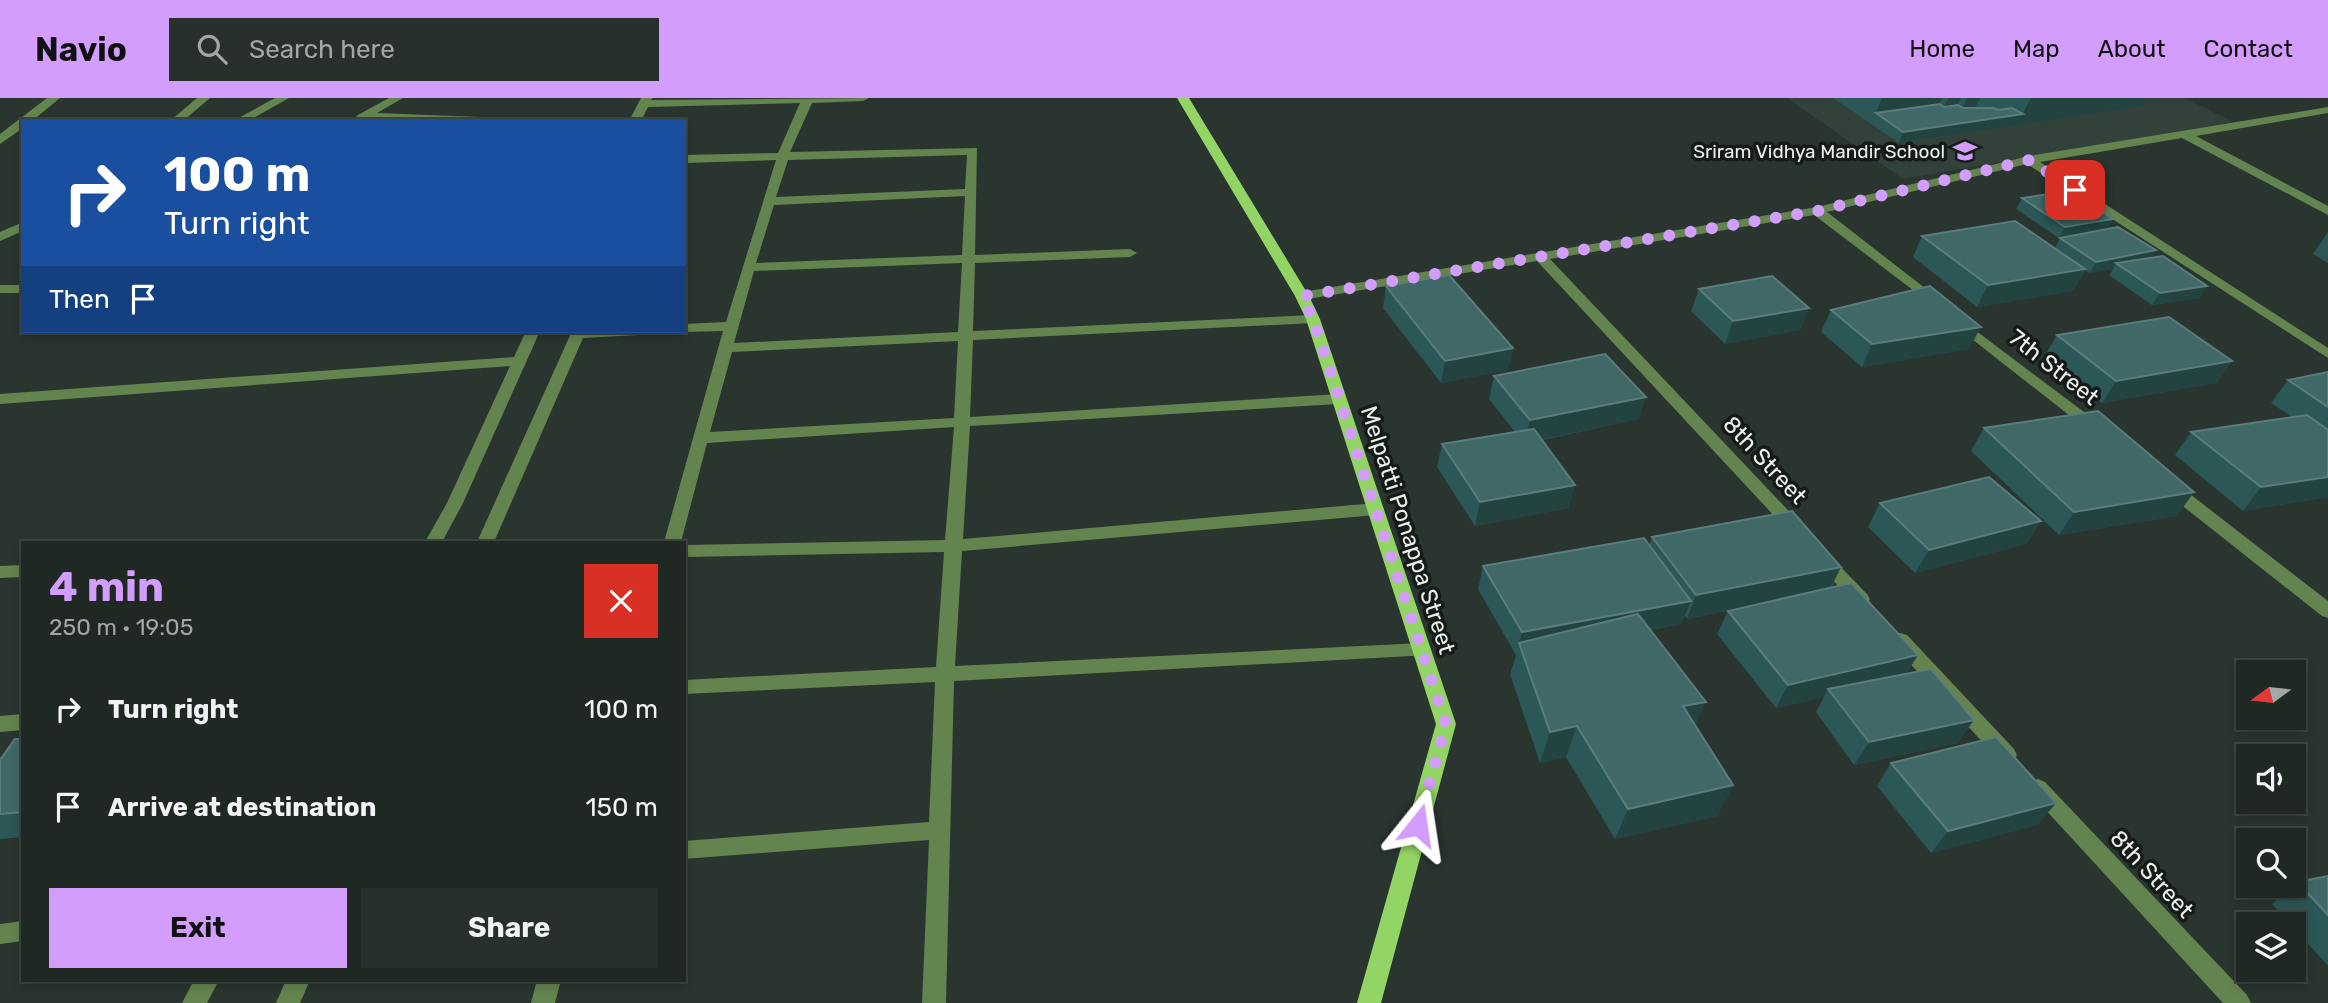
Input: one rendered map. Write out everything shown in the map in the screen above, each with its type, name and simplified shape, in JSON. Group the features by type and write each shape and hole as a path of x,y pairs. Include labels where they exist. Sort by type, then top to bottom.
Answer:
{"main road":[{"name":"Melpatti Ponappa Street","path":"1183,98 1302,296 1313,319 1446,724 1369,1003"}],"street":[{"path":"28,119 54,98"},
{"path":"178,119 204,98"},
{"path":"243,119 283,98"},
{"path":"358,118 397,98"},
{"path":"636,119 645,101 682,104 863,98"},
{"path":"2312,98 2328,108"},
{"path":"672,541 748,267 783,156 808,99"},
{"path":"1302,296 1817,211 2029,160 2328,108"},
{"path":"358,118 407,119"},
{"path":"0,140 21,124"},
{"path":"2182,133 2328,211"},
{"path":"686,159 973,151 962,422 945,674 934,1003"},
{"path":"2029,160 2328,354"},
{"path":"769,201 972,192"},
{"name":"7th Street","path":"1817,211 2111,441"},
{"path":"0,237 21,227"},
{"path":"748,267 1130,253"},
{"name":"8th Street","path":"1541,258 2239,1003"},
{"path":"0,289 21,289"},
{"path":"724,348 1313,319"},
{"path":"686,328 731,326"},
{"path":"434,541 532,333"},
{"path":"485,541 578,333"},
{"path":"0,399 519,361"},
{"path":"700,438 1339,399"},
{"path":"2154,475 2328,611"},
{"path":"686,551 955,546 1376,509"},
{"path":"0,572 21,571"},
{"path":"686,687 1422,650"},
{"path":"0,724 21,722"},
{"path":"686,850 940,830"},
{"path":"0,934 21,931"},
{"path":"194,1003 205,982"},
{"path":"288,1003 297,982"},
{"path":"542,1003 549,982"}],"shaded area":[{"name":"Sriram Vidhya Mandir School","path":"1787,98 2185,98 2233,122 1903,179"}],"building":[{"path":"1940,104 1944,107 1958,105 1963,108 1998,110 2012,108 2023,114 1903,132 1876,113"},
{"path":"2069,191 2113,219 2065,227 2022,198"},
{"path":"2015,221 2085,269 1988,285 1922,236"},
{"path":"2118,227 2156,250 2096,262 2060,238"},
{"path":"2163,256 2207,286 2160,293 2116,263"},
{"path":"1449,275 1513,348 1445,361 1386,286"},
{"path":"1772,276 1809,308 1733,321 1699,289"},
{"path":"1930,286 1981,327 1872,344 1831,310"},
{"path":"2169,317 2232,361 2116,381 2057,335"},
{"path":"1605,354 1646,397 1530,420 1494,376"},
{"path":"2328,372 2328,407 2288,380"},
{"path":"2098,411 2194,492 2074,512 1984,428"},
{"path":"2307,415 2328,430 2328,477 2261,487 2191,432"},
{"path":"1534,429 1575,485 1480,502 1442,444"},
{"path":"1989,477 2041,521 1929,550 1880,503"},
{"path":"1792,511 1841,567 1696,595 1652,537"},
{"path":"1644,538 1691,601 1522,632 1483,566"},
{"path":"1851,583 1918,655 1788,685 1728,611"},
{"path":"1638,614 1706,702 1683,706 1733,785 1628,809 1577,726 1550,732 1519,643"},
{"path":"1931,669 1974,720 1869,742 1828,689"},
{"path":"1996,737 2056,803 1948,831 1891,763"},
{"path":"15,739 21,739 21,812 0,814 0,760"},
{"path":"2328,876 2328,915 2306,892 2306,880"}],"place":[{"name":"Sriram Vidhya Mandir School","path":"1965,151"}],"route":[{"path":"1418,825 1446,724 1313,319 1302,296 1817,211 2029,160 2075,190"}]}
